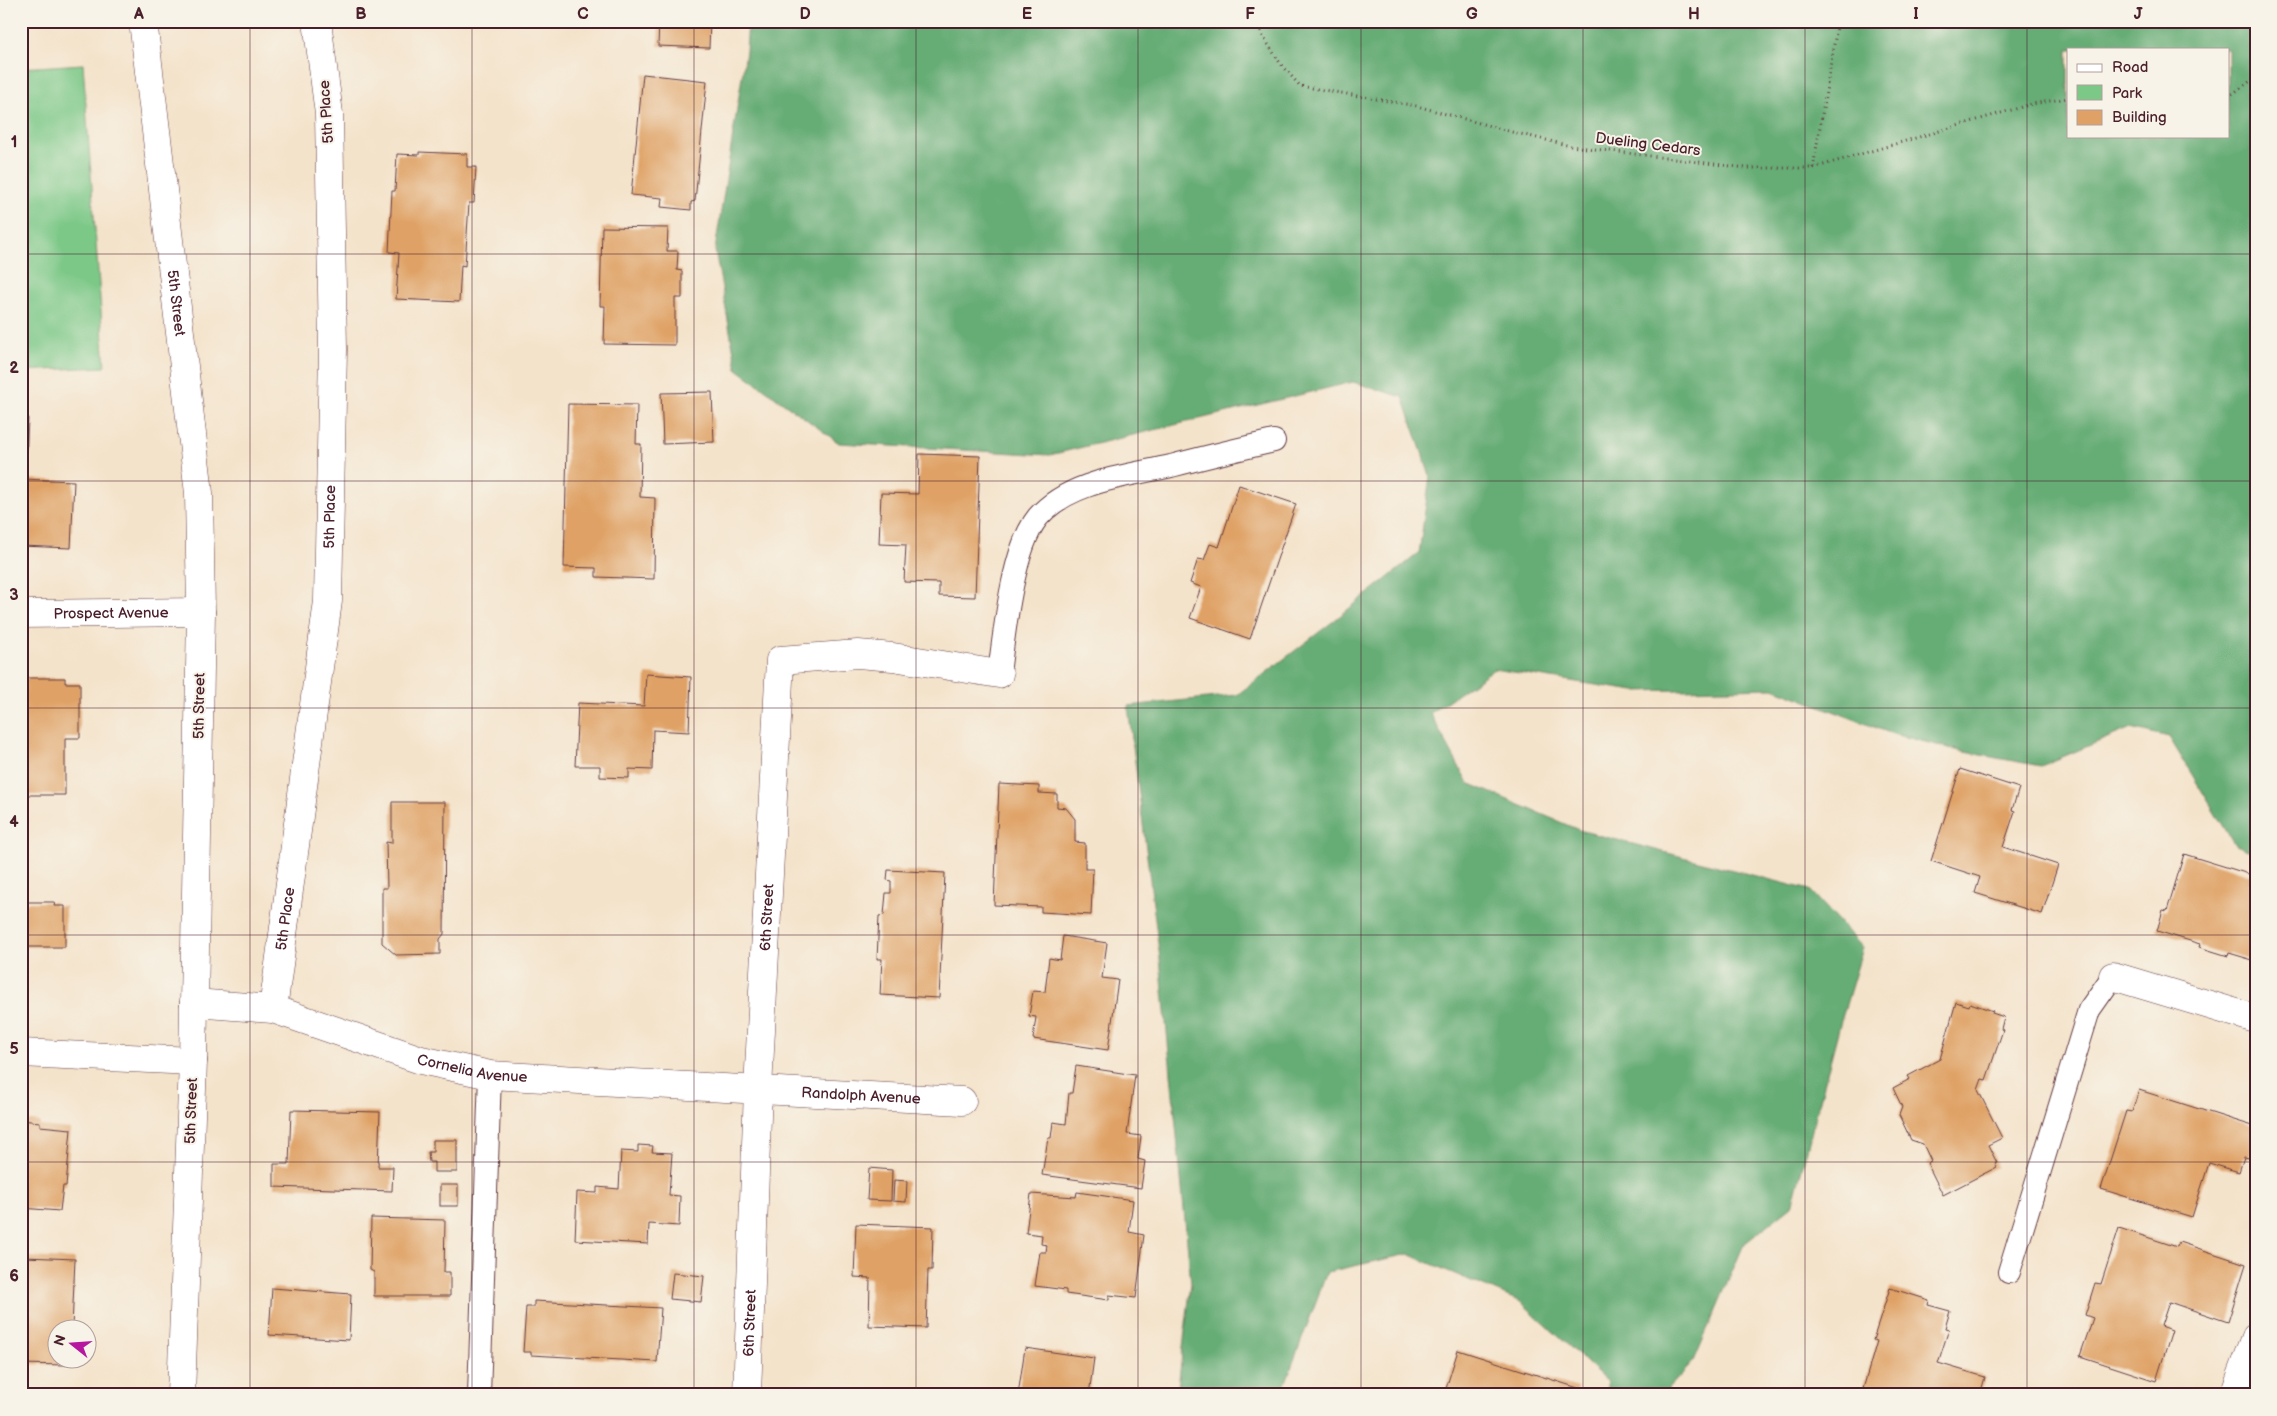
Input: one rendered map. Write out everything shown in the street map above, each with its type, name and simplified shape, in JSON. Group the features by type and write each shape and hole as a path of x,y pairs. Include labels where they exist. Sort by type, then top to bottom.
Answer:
{"street":[{"name":"5th Street","path":"143,21 199,493 201,612 193,1061 181,1395"},
{"name":"5th Place","path":"273,1009 328,602 333,349 329,114 316,21"},
{"name":"Prospect Avenue","path":"21,614 201,612"},
{"name":"6th Street","path":"747,1395 758,1089 780,660 858,654 893,657 999,674"},
{"path":"2114,976 2256,1019"},
{"name":"Cornelia Avenue","path":"194,1003 273,1009 421,1060 490,1075 758,1089"},
{"path":"21,1053 193,1061"},
{"name":"Randolph Avenue","path":"758,1089 962,1101"},
{"path":"2234,1395 2256,1337"}],"lane":[{"path":"999,674 1009,600 1023,546 1038,517 1060,499 1091,485 1274,441"},
{"path":"2009,1272 2090,1010 2114,976"},
{"path":"479,1395 490,1075"}],"path":[{"name":"Dueling Cedars","path":"1261,21 1261,33 1280,63 1300,86 1417,106 1571,146 1746,168 1813,168 2032,104 2067,98"},
{"path":"1813,168 1838,21"},
{"path":"2230,96 2256,77"}],"green space":[{"path":"748,21 2256,21 2256,853 2235,845 2169,737 2131,728 2041,766 1964,752 1890,733 1773,688 1634,691 1494,669 1430,713 1468,783 1579,830 1810,890 1863,948 1839,1028 1792,1206 1744,1244 1694,1361 1668,1389 1669,1395 1607,1395 1607,1381 1521,1302 1408,1254 1327,1272 1281,1395 1177,1395 1191,1283 1160,959 1128,706 1237,695 1419,553 1430,476 1403,397 1353,382 1050,455 839,443 737,369 715,250 746,51"},
{"path":"83,64 105,367 21,371 21,68"}],"building":[{"path":"659,21 710,21 709,48 658,46"},
{"path":"643,74 707,81 695,201 691,202 691,210 661,207 662,198 631,195"},
{"path":"419,152 467,154 467,167 476,167 474,203 469,203 465,266 461,265 459,302 396,299 399,253 389,252 392,191 395,191 397,154 419,155"},
{"path":"602,227 668,228 667,251 678,251 677,270 682,271 682,298 675,298 675,345 604,344 605,306 600,306"},
{"path":"712,392 714,442 663,444 661,393"},
{"path":"568,404 637,405 636,444 641,444 640,497 655,498 654,579 596,577 596,568 564,567"},
{"path":"21,416 28,417 26,467 21,467"},
{"path":"919,454 980,456 975,597 939,596 939,583 904,582 906,545 879,544 881,493 918,494"},
{"path":"21,479 74,481 71,548 21,546"},
{"path":"1239,485 1296,504 1250,639 1190,618 1201,587 1190,583 1198,559 1204,560 1210,544 1219,547"},
{"path":"646,674 691,677 689,732 653,730 652,770 629,769 629,778 600,777 600,766 575,766 578,703 644,706"},
{"path":"21,678 65,678 65,683 80,683 80,738 65,738 65,795 21,795"},
{"path":"1960,769 2019,788 2012,810 2015,811 2003,847 2058,865 2042,914 1975,893 1980,877 1931,861"},
{"path":"999,784 1039,786 1039,793 1057,794 1057,807 1066,808 1075,819 1075,842 1085,843 1085,869 1093,869 1091,915 1041,912 1041,907 994,905"},
{"path":"392,802 445,802 444,934 440,939 440,954 396,955 382,943 382,888 387,888 386,842 392,843"},
{"path":"2184,854 2252,875 2249,886 2256,888 2256,961 2229,953 2228,956 2199,947 2200,944 2157,931 2163,910 2167,911"},
{"path":"888,870 945,873 939,998 880,995 882,959 877,959 879,916 884,915 886,893 891,893 891,881 887,880"},
{"path":"21,902 55,902 54,906 65,906 65,947 25,947 25,956 21,956"},
{"path":"1063,936 1107,943 1102,978 1118,980 1108,1050 1033,1039 1036,1017 1029,1016 1033,991 1045,992 1049,958 1060,960"},
{"path":"1956,1002 1969,1006 1970,1003 2004,1017 2001,1029 2003,1030 1986,1080 1982,1079 1978,1090 2002,1138 1988,1145 1997,1163 1995,1163 1997,1167 1943,1195 1927,1163 1931,1161 1923,1144 1911,1140 1899,1115 1902,1107 1893,1088 1910,1079 1908,1076 1940,1059"},
{"path":"1076,1066 1135,1075 1127,1134 1141,1136 1138,1159 1145,1161 1141,1188 1042,1175 1048,1138 1051,1138 1053,1122 1066,1124 1069,1093 1072,1093"},
{"path":"2139,1090 2256,1127 2256,1137 2249,1158 2244,1157 2239,1172 2209,1163 2192,1217 2101,1189 2126,1111 2132,1112"},
{"path":"291,1110 380,1112 378,1167 393,1167 392,1191 274,1187 274,1164 289,1164"},
{"path":"21,1120 40,1122 40,1126 71,1129 66,1186 63,1186 60,1211 21,1208"},
{"path":"433,1140 457,1140 457,1172 434,1172 434,1162 429,1162 428,1152 433,1152"},
{"path":"638,1145 653,1146 652,1152 672,1153 669,1195 680,1196 679,1226 649,1224 648,1244 575,1240 577,1192 597,1193 597,1187 619,1189 621,1151 638,1152"},
{"path":"869,1168 892,1170 891,1201 867,1200"},
{"path":"894,1180 907,1181 906,1202 893,1201"},
{"path":"440,1185 458,1185 458,1206 440,1206"},
{"path":"1077,1192 1133,1200 1129,1232 1144,1235 1136,1298 1109,1295 1109,1300 1066,1294 1066,1290 1035,1286 1040,1252 1046,1252 1047,1245 1041,1244 1042,1235 1026,1233 1031,1194 1076,1197"},
{"path":"371,1218 445,1220 444,1272 450,1272 450,1296 374,1296 374,1272 370,1270"},
{"path":"856,1224 933,1227 932,1270 928,1270 926,1328 869,1326 870,1278 854,1277"},
{"path":"2119,1228 2177,1247 2179,1242 2246,1264 2228,1322 2169,1302 2161,1326 2172,1330 2156,1381 2080,1356 2093,1318 2085,1315 2095,1283 2101,1284"},
{"path":"25,1257 75,1259 72,1318 48,1318 48,1365 21,1364 21,1262 25,1262"},
{"path":"673,1273 704,1276 701,1302 670,1299"},
{"path":"272,1288 351,1294 349,1340 269,1335"},
{"path":"1890,1288 1929,1300 1928,1305 1950,1311 1945,1328 1949,1329 1938,1363 1985,1377 1980,1395 1883,1395 1863,1389 1877,1341 1873,1340"},
{"path":"534,1301 661,1308 657,1362 531,1355 531,1352 523,1352 526,1307 534,1307"},
{"path":"1025,1348 1094,1358 1089,1395 1018,1395"},
{"path":"1458,1350 1578,1388 1576,1395 1444,1395"}]}
